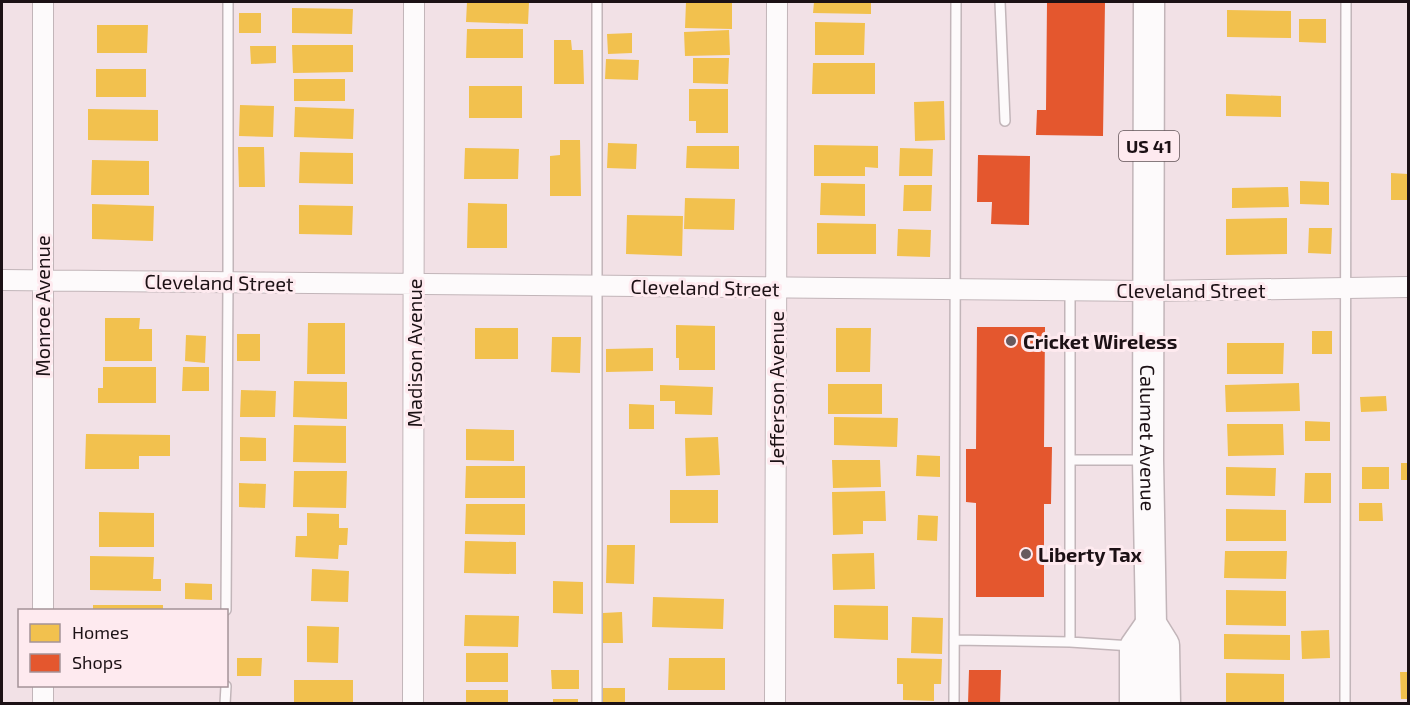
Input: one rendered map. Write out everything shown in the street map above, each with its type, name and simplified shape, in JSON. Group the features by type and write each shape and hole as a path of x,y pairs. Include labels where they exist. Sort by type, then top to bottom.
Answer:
{"main road":[{"name":"Calumet Avenue","path":"1135,704 1143,635 1148,460 1149,2"},
{"name":"Calumet Avenue","path":"1143,635 1164,645 1165,704"}],"street":[{"name":"Monroe Avenue","path":"43,2 43,609"},
{"name":"Madison Avenue","path":"413,704 414,2"},
{"name":"Jefferson Avenue","path":"775,704 777,2"},
{"name":"Cleveland Street","path":"2,280 1149,291 1408,287"},
{"path":"43,687 43,704"}],"lane":[{"path":"226,609 228,2"},
{"path":"597,2 597,704"},
{"path":"954,704 956,2"},
{"path":"1000,2 1005,121"},
{"path":"1345,704 1346,2"},
{"path":"1070,290 1070,642"},
{"path":"1070,460 1148,460"},
{"path":"954,640 1070,642 1143,635"},
{"path":"225,687 225,704"}],"building: Homes":[{"path":"467,2 529,2 528,24 466,22"},
{"path":"686,2 732,2 732,29 685,28"},
{"path":"814,2 871,2 871,14 813,13"},
{"path":"292,8 353,9 352,34 292,33"},
{"path":"1227,10 1291,11 1291,38 1227,37"},
{"path":"239,13 261,13 261,33 239,33"},
{"path":"1299,19 1326,19 1326,43 1299,42"},
{"path":"815,22 865,23 864,55 815,55"},
{"path":"97,25 148,25 147,53 97,53"},
{"path":"467,29 523,29 523,58 466,58"},
{"path":"729,30 730,55 685,56 684,32"},
{"path":"632,33 632,53 608,54 607,34"},
{"path":"554,40 571,40 572,50 583,50 584,84 554,84"},
{"path":"292,45 353,45 353,72 293,73"},
{"path":"250,46 276,46 276,63 251,64"},
{"path":"693,58 729,58 728,84 693,83"},
{"path":"606,59 639,60 638,80 605,79"},
{"path":"813,63 875,63 875,94 812,94"},
{"path":"96,69 146,69 146,97 96,97"},
{"path":"294,79 345,79 345,101 294,101"},
{"path":"469,86 522,86 522,118 469,118"},
{"path":"689,89 728,89 728,133 696,133 696,121 689,121"},
{"path":"1226,94 1281,96 1281,117 1226,116"},
{"path":"944,101 945,140 915,141 914,102"},
{"path":"240,105 274,106 273,137 239,136"},
{"path":"295,107 354,109 353,139 294,137"},
{"path":"88,109 158,110 158,141 88,140"},
{"path":"560,140 580,140 581,196 550,196 550,156 560,155"},
{"path":"608,143 637,144 636,169 607,168"},
{"path":"814,145 878,146 878,168 865,167 865,176 814,176"},
{"path":"687,146 739,146 739,169 686,168"},
{"path":"238,147 264,147 265,187 239,187"},
{"path":"465,148 519,149 518,179 464,179"},
{"path":"900,148 933,149 932,176 899,176"},
{"path":"300,152 353,153 353,184 299,183"},
{"path":"92,160 149,161 149,195 91,195"},
{"path":"1391,173 1408,174 1408,200 1391,200"},
{"path":"1300,181 1329,182 1329,205 1300,204"},
{"path":"821,183 865,184 865,216 820,215"},
{"path":"904,185 932,185 931,211 903,211"},
{"path":"1288,187 1289,207 1232,208 1232,188"},
{"path":"685,198 735,199 734,230 684,229"},
{"path":"468,203 507,204 507,248 467,248"},
{"path":"92,204 154,206 153,241 92,239"},
{"path":"299,205 353,206 352,235 299,234"},
{"path":"627,215 683,216 682,256 626,254"},
{"path":"1287,218 1287,254 1226,255 1226,219"},
{"path":"817,223 876,224 876,254 817,254"},
{"path":"1309,228 1332,228 1331,254 1308,253"},
{"path":"898,229 931,230 930,257 897,256"},
{"path":"105,318 140,318 139,329 152,329 152,361 105,361"},
{"path":"308,323 345,323 345,374 307,374"},
{"path":"676,325 715,326 715,370 679,370 679,358 676,358"},
{"path":"475,328 518,328 518,359 475,359"},
{"path":"836,328 871,328 870,372 836,372"},
{"path":"1312,331 1332,331 1332,354 1312,354"},
{"path":"237,334 260,334 260,361 237,361"},
{"path":"186,335 206,336 205,363 185,361"},
{"path":"552,337 581,337 580,373 551,372"},
{"path":"1227,343 1284,343 1283,374 1227,374"},
{"path":"653,348 653,371 606,372 606,349"},
{"path":"103,367 156,367 156,403 98,403 98,388 103,388"},
{"path":"183,367 209,367 209,391 182,391"},
{"path":"294,381 347,382 347,419 293,417"},
{"path":"1299,383 1300,411 1226,412 1225,385"},
{"path":"828,384 882,384 882,414 828,414"},
{"path":"660,385 713,387 712,415 675,414 675,401 660,401"},
{"path":"241,390 276,391 275,417 240,417"},
{"path":"1386,396 1387,411 1361,412 1360,397"},
{"path":"629,404 654,405 654,429 629,429"},
{"path":"834,417 898,418 897,447 834,445"},
{"path":"1305,421 1330,422 1330,441 1305,441"},
{"path":"1227,424 1283,424 1284,455 1228,456"},
{"path":"294,425 346,426 346,463 293,462"},
{"path":"466,429 514,430 514,461 466,460"},
{"path":"86,434 170,435 170,456 139,456 139,469 85,469"},
{"path":"240,437 266,438 266,461 240,461"},
{"path":"718,437 720,475 686,476 685,438"},
{"path":"917,455 940,456 940,477 916,476"},
{"path":"832,460 880,460 881,487 833,488"},
{"path":"1401,463 1408,463 1408,480 1401,480"},
{"path":"466,466 525,466 525,498 465,498"},
{"path":"1226,467 1276,468 1275,496 1226,495"},
{"path":"1362,467 1389,467 1389,489 1362,489"},
{"path":"294,471 347,471 346,508 293,507"},
{"path":"1305,473 1331,473 1331,503 1304,503"},
{"path":"239,483 266,484 265,508 239,507"},
{"path":"670,490 718,490 718,523 670,523"},
{"path":"885,491 886,521 863,521 863,534 833,535 832,492"},
{"path":"1359,503 1382,503 1383,521 1359,521"},
{"path":"466,504 525,504 525,535 465,534"},
{"path":"1226,509 1286,510 1286,541 1226,541"},
{"path":"99,512 154,513 154,547 99,547"},
{"path":"307,513 339,514 339,528 348,528 347,545 339,545 338,559 295,557 296,536 307,536"},
{"path":"918,515 938,516 937,541 917,540"},
{"path":"465,541 516,542 516,574 464,573"},
{"path":"607,545 635,545 634,584 606,583"},
{"path":"1225,551 1287,551 1286,579 1224,578"},
{"path":"874,553 875,589 833,590 832,554"},
{"path":"90,556 154,557 153,579 161,579 161,591 90,590"},
{"path":"312,569 349,571 348,602 311,601"},
{"path":"553,581 583,582 583,614 553,613"},
{"path":"185,583 212,584 212,600 185,599"},
{"path":"1226,590 1286,591 1286,626 1226,625"},
{"path":"653,597 724,599 723,629 652,627"},
{"path":"93,605 163,605 163,609 93,609"},
{"path":"834,605 888,606 888,640 834,638"},
{"path":"622,612 623,643 603,643 603,613"},
{"path":"465,615 519,616 518,647 464,646"},
{"path":"912,617 943,618 942,654 911,653"},
{"path":"307,626 339,627 338,663 307,662"},
{"path":"1329,630 1330,658 1302,659 1301,631"},
{"path":"1224,634 1290,635 1290,660 1224,659"},
{"path":"466,653 508,653 508,682 466,682"},
{"path":"237,658 262,658 261,676 237,676"},
{"path":"669,658 725,658 725,690 668,690"},
{"path":"897,658 942,659 941,684 934,684 934,701 903,700 903,684 897,684"},
{"path":"551,670 579,670 579,689 552,689"},
{"path":"1400,672 1408,672 1408,699 1401,699"},
{"path":"1226,673 1284,674 1284,704 1226,704"},
{"path":"294,680 353,680 353,704 294,704"},
{"path":"603,688 625,688 625,704 603,704"},
{"path":"466,690 508,690 508,704 466,704"},
{"path":"553,699 578,699 578,704 553,704"}],"building: Shops":[{"path":"1047,2 1105,2 1103,136 1036,135 1037,110 1046,110"},
{"path":"978,155 1030,156 1029,225 991,224 992,202 977,202"},
{"path":"977,327 1045,327 1044,447 1052,447 1051,504 1044,504 1044,597 976,597 976,503 966,502 966,449 976,449"},
{"path":"969,670 1001,670 1000,704 968,704"}],"place":[{"name":"Cricket Wireless","path":"1011,341"},
{"name":"Liberty Tax","path":"1026,554"}]}
